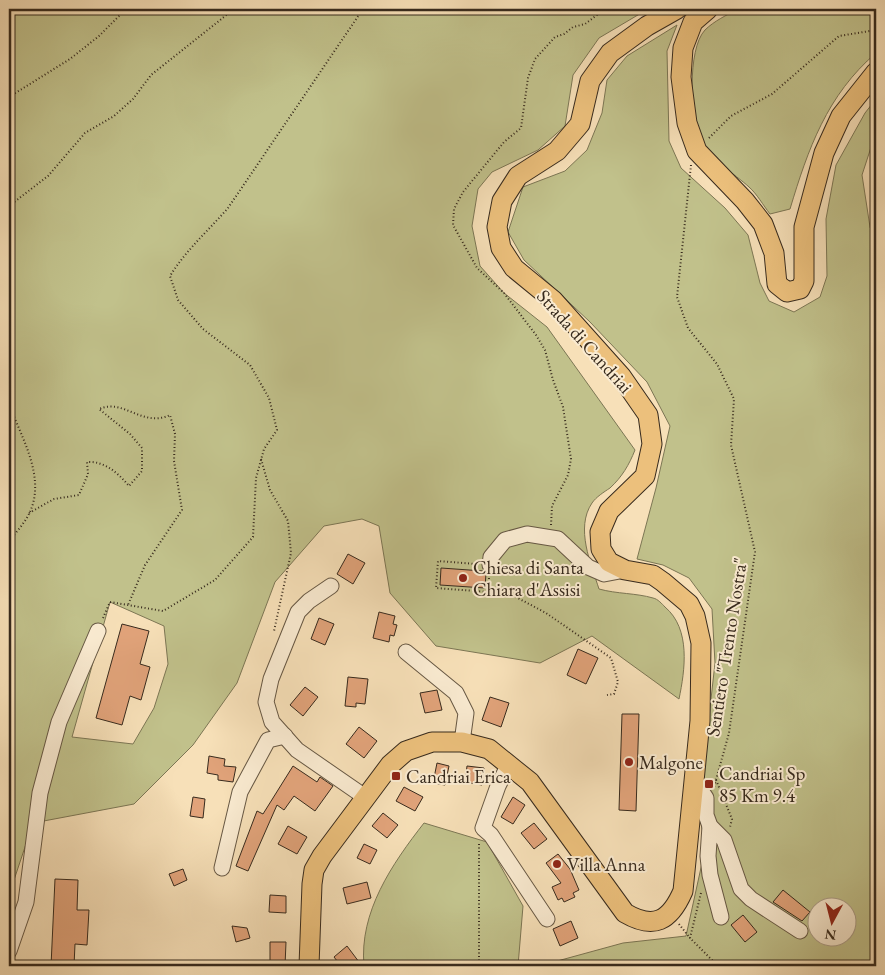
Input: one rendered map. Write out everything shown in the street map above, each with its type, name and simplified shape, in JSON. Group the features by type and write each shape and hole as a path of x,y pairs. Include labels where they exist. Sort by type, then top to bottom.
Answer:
{"main road":[{"name":"Strada di Candriai","path":"309,966 314,870 390,765 406,751 432,742 462,742 489,749 530,782 625,913 639,921 655,922 666,917 676,908 683,891 700,721 701,643 695,616 689,604 663,582 653,575 625,570 608,562 601,548 600,532 608,511 645,476 652,444 648,415 621,376 553,300 514,268 501,248 497,227 502,201 518,176 557,150 580,124 590,81 610,54 647,26 676,9"},
{"path":"708,9 693,22 683,48 681,77 687,123 697,151 746,201 763,224 774,253 777,284 787,292 796,291 804,281 804,227 824,153 841,116 876,72"}],"street":[{"path":"490,565 491,557 505,540 527,534 558,539 588,567 604,574 625,570"},
{"path":"331,586 309,601 298,612 271,679 266,702 272,722 297,750 365,797"},
{"path":"9,951 26,902 40,793 59,722 98,631"},
{"path":"406,652 456,693 466,713 462,742"},
{"path":"222,868 240,792 268,740 285,736"},
{"path":"509,764 498,786 483,828 491,835 547,919"},
{"path":"693,778 706,798 706,815 710,826 708,856 710,875 721,917"},
{"path":"710,826 724,840 741,889 751,899 800,931"}],"path":[{"path":"9,97 70,59 99,36 126,9"},
{"path":"9,206 48,176 85,133 114,116 133,99 151,75 234,9"},
{"path":"98,631 110,602 163,610 215,580 253,537 256,478 264,448 276,430 269,398 250,366 203,329 178,300 170,276 184,254 210,230 228,208 363,9"},
{"name":"Sentiero \"Trento Nostra\"","path":"714,788 729,733 755,552 731,446 734,399 717,364 688,328 677,297 691,160 697,151 731,116 772,94 839,36 876,30"},
{"path":"9,404 29,453 35,484 29,513 9,542"},
{"path":"29,513 54,499 79,495 88,474 87,462 95,462 117,472 129,486 142,471 142,448 130,434 99,409 108,405 131,412 142,418 160,420 170,415 175,434 174,461 182,510 145,565 128,605"},
{"path":"261,459 270,490 288,521 291,553 274,639"},
{"path":"488,592 490,565 438,561 436,588 514,596 538,609 611,658 618,682 614,694 607,695"},
{"path":"479,966 478,854 483,828"},
{"path":"702,888 690,938 718,966"}],"green space":[{"path":"9,9 648,9 599,38 573,75 565,126 538,150 492,172 478,189 472,226 480,266 504,293 547,327 635,450 628,466 618,480 592,503 585,523 586,546 599,589 640,595 658,600 673,616 679,627 684,650 683,675 679,699 592,636 540,663 436,646 390,593 379,526 362,519 324,526 275,582 237,683 193,745 134,804 33,823 9,895","holes":["110,602 164,626 168,664 154,708 133,744 72,737"]},
{"path":"738,9 876,9 876,53 844,87 821,124 804,165 790,209 770,214 752,190 716,160 705,148 697,131 694,117 693,68 699,39 705,30 721,18"},
{"path":"677,25 667,51 669,141 681,168 725,208 748,235 760,283 769,301 794,312 820,297 827,276 826,219 836,165 865,113 876,99 876,132 862,175 870,227 876,244 876,966 539,966 623,943 686,936 704,854 700,798 715,663 712,609 689,578 663,565 637,559 670,426 647,382 590,322 524,260 508,232 523,187 565,171 587,150 602,113 607,80 627,56"},
{"path":"424,823 487,842 523,906 518,966 364,966 364,946 372,908 400,855"}],"building":[{"path":"348,554 365,563 353,584 337,574"},
{"name":"Chiesa di Santa Chiara d'Assisi","path":"441,568 483,571 486,573 485,588 440,585"},
{"path":"379,612 395,616 393,624 397,625 394,636 390,635 389,642 373,638"},
{"path":"319,618 334,624 325,645 311,639"},
{"path":"122,624 149,631 140,664 150,667 141,700 130,696 122,725 96,718"},
{"path":"578,649 598,658 586,684 567,675"},
{"path":"348,677 368,679 365,704 356,703 356,707 345,706"},
{"path":"305,687 318,697 303,716 290,705"},
{"path":"437,690 442,710 425,713 420,693"},
{"path":"490,697 509,703 501,727 482,720"},
{"name":"Malgone","path":"622,714 639,714 636,811 619,810"},
{"path":"359,727 377,741 364,758 346,744"},
{"path":"209,756 225,759 224,766 236,767 233,782 218,780 218,775 207,773"},
{"path":"437,763 449,766 445,785 433,783"},
{"path":"293,766 317,782 320,777 333,786 315,811 294,796 284,810 277,805 248,871 236,866 257,811 263,814"},
{"path":"467,766 484,768 482,785 465,782"},
{"path":"404,787 423,797 415,811 396,801"},
{"path":"193,797 205,799 203,818 190,816"},
{"path":"513,797 525,805 513,824 501,817"},
{"path":"383,813 398,825 387,838 372,826"},
{"path":"534,823 547,839 534,849 521,833"},
{"path":"288,826 307,837 297,854 278,844"},
{"path":"364,844 377,850 370,864 357,858"},
{"path":"558,854 570,869 579,890 573,893 575,897 564,902 562,898 558,900 552,887 561,883 546,863"},
{"path":"183,869 187,880 174,886 169,874"},
{"path":"55,879 78,880 77,910 89,910 87,945 75,944 74,966 51,966"},
{"path":"367,882 371,898 347,904 343,888"},
{"path":"783,890 808,910 808,914 802,921 773,902"},
{"path":"270,895 286,896 286,913 269,912"},
{"path":"743,915 757,932 745,942 731,925"},
{"path":"571,921 578,938 560,946 553,929"},
{"path":"232,926 247,928 250,938 236,942"},
{"path":"270,942 286,942 285,966 270,966"},
{"path":"347,946 362,966 341,966 334,957"}],"place":[{"name":"Chiesa di Santa Chiara d'Assisi","path":"463,578"},
{"name":"Malgone","path":"629,762"},
{"name":"Candriai Erica","path":"396,776"},
{"name":"Candriai Sp 85 Km 9.4","path":"709,784"},
{"name":"Villa Anna","path":"557,864"}]}
